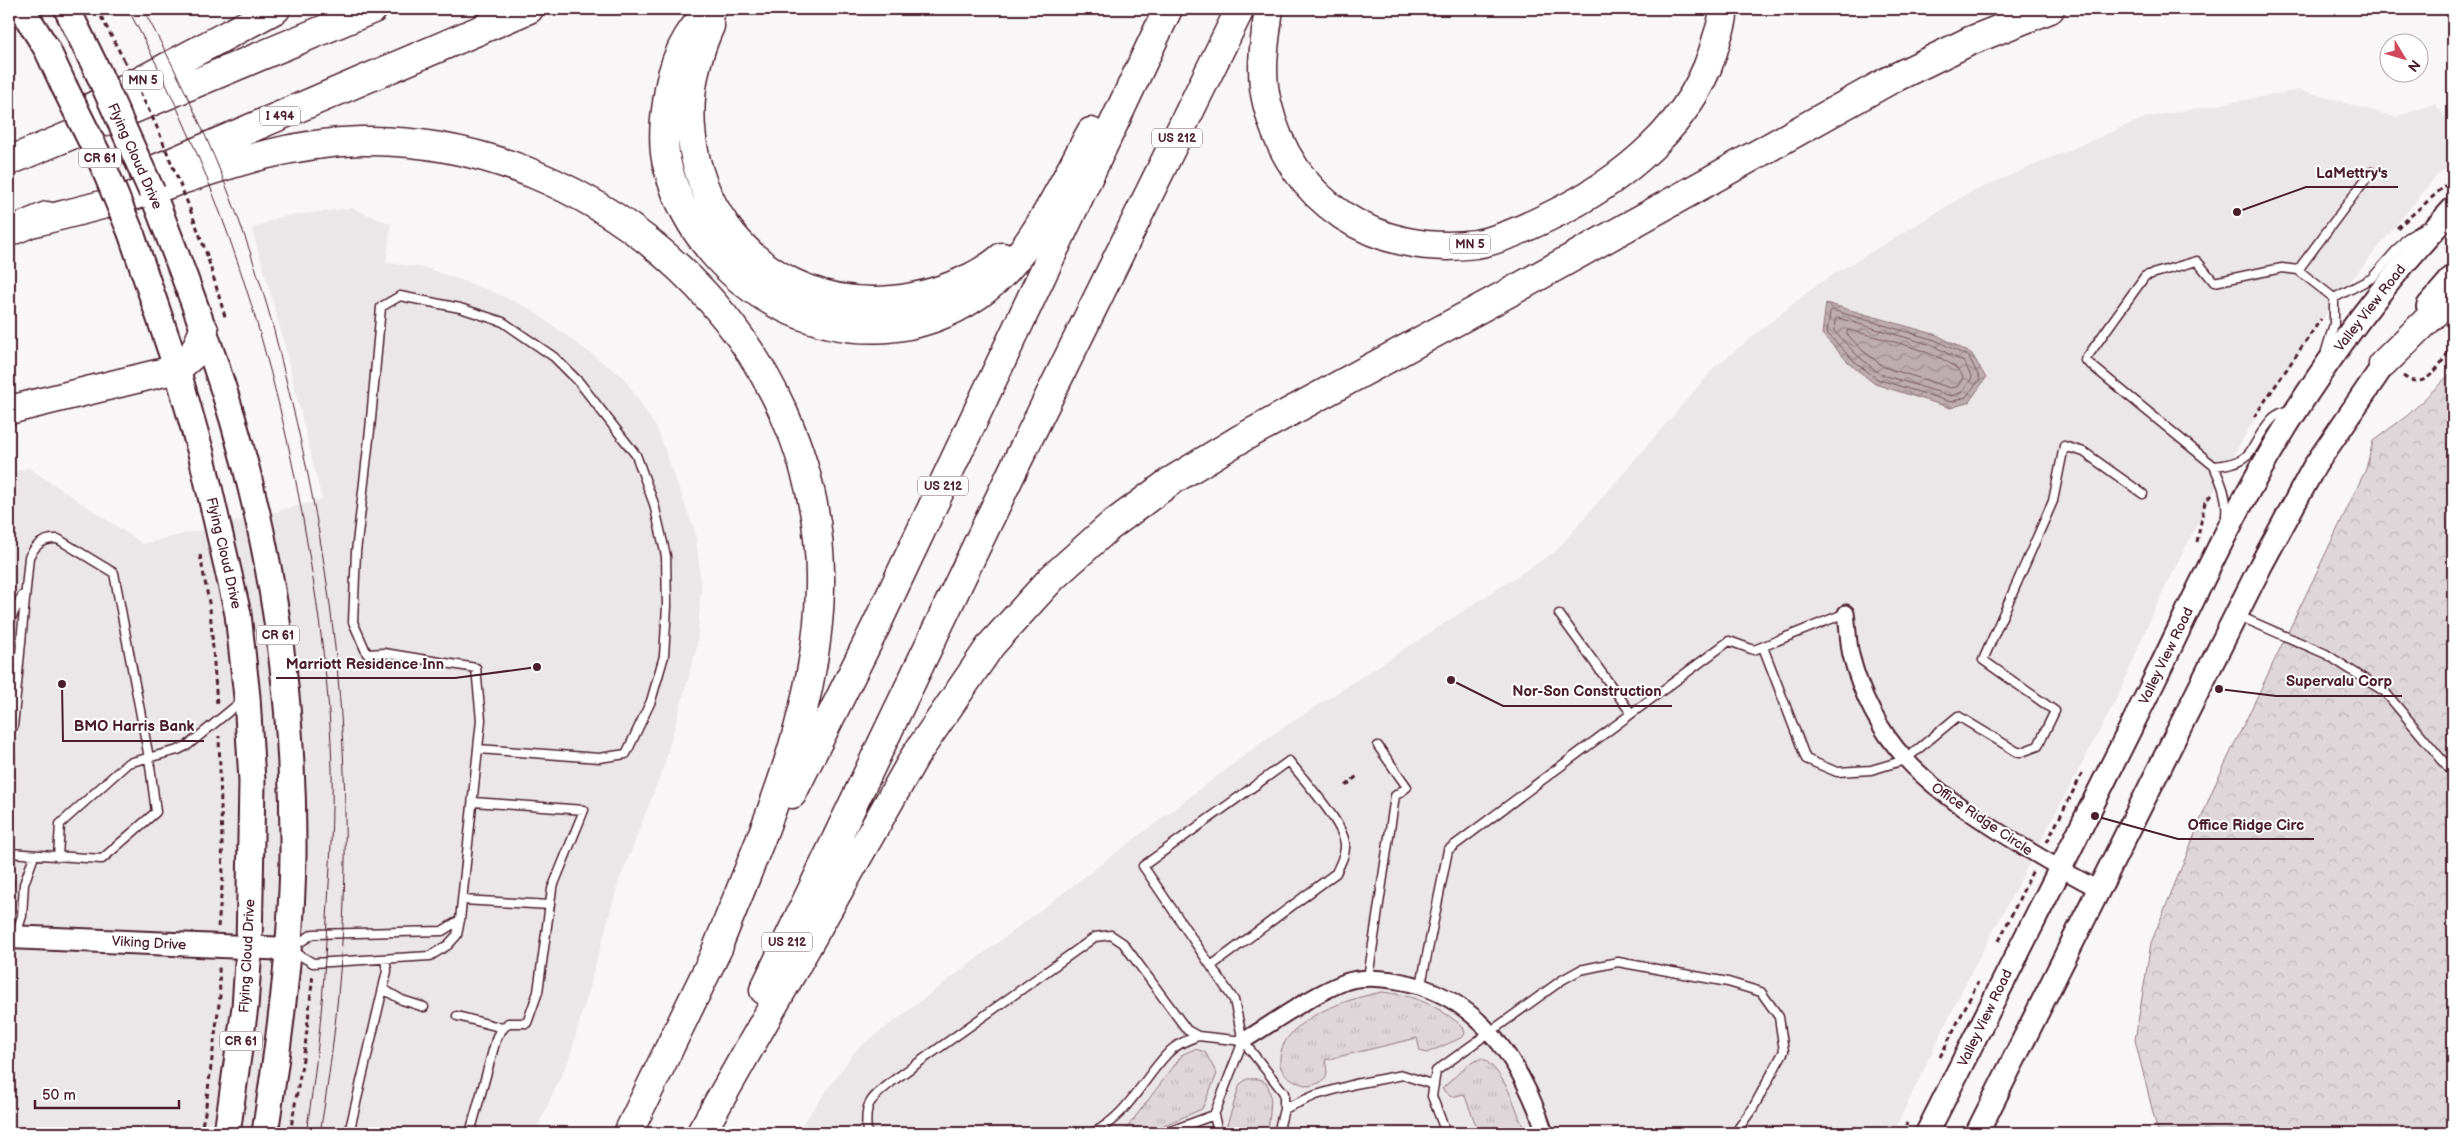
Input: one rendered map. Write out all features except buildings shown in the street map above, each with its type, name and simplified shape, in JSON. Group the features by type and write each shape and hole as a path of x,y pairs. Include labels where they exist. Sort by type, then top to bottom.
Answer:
{"highway":[{"name":"MN 5","path":"9,151 276,9"},
{"path":"9,161 373,9"},
{"name":"I 494","path":"20,227 529,9"},
{"path":"712,9 685,39 668,89 664,125 667,166 679,201 692,228 733,274 762,297 795,313 825,323 854,329 883,330 915,323 945,313 978,295 1006,270 1041,223 1159,9"},
{"path":"719,9 698,57 690,95 692,146 702,182 715,210 731,234 750,254 773,272 806,288 834,297 862,302 929,294 953,285 996,262 1041,223"},
{"name":"US 212","path":"628,1133 909,557 1168,9"},
{"name":"US 212","path":"695,1133 1012,472 1240,9"},
{"name":"MN 5","path":"1269,9 1263,50 1266,102 1282,149 1306,186 1342,216 1388,238 1431,246 1477,244 1524,229 1577,204 1624,172 1665,134 1692,99 1713,56 1723,9"},
{"path":"701,1133 915,756 952,700 991,645 1052,578 1109,527 1171,481 1242,438 1522,285 1888,81 1970,41 2050,9"},
{"path":"20,227 123,198 218,166 300,145 362,141 429,144 488,158 542,178 588,199 632,228 670,258 708,296 740,337 770,382 793,432 808,480 817,533 820,587 815,644 804,706 780,789 712,961"},
{"path":"2383,364 2453,295"},
{"path":"9,410 177,369 193,355 204,330"}],"main road":[{"name":"Flying Cloud Drive","path":"22,9 47,49 102,163 131,233 177,369 201,453 238,614 247,696 252,781 249,948 245,1007 227,1133"},
{"name":"Flying Cloud Drive","path":"67,9 136,152 204,330 233,421 265,552 286,696 293,855 289,949 277,1060 265,1133"},
{"path":"84,9 92,22 98,72"},
{"name":"Valley View Road","path":"1927,1133 2060,869 2223,537 2253,481 2312,385 2384,288 2453,210"},
{"path":"1977,1133 2261,565 2314,467 2383,364 2453,276"},
{"name":"Viking Drive","path":"11,931 249,948 289,949"}],"street":[{"name":"Office Ridge Circle","path":"1846,614 1851,654 1866,697 1884,730 1905,760 1925,781 1953,803 2060,869 2100,890"},
{"path":"1243,1041 1318,995 1346,982 1368,978 1421,985 1450,999 1491,1032 1517,1066 1536,1107 1545,1133"}],"lane":[{"path":"2298,270 2371,172"},
{"path":"2334,298 2372,278 2407,238 2453,210"},
{"path":"2223,537 2227,506 2220,479 2214,466 2085,360 2145,276 2197,261 2214,282 2282,268 2298,270 2334,298"},
{"path":"460,920 442,931 313,934 289,949 313,963 430,956 439,952 457,935 460,920 481,720 476,668 384,653 367,654 353,622 356,552 370,430 381,307 400,296 460,308 502,322 554,357 579,382 636,455 654,504 666,556 667,606 664,656 651,701 626,754 598,758 478,749"},
{"path":"2312,385 2328,347 2334,324 2334,298"},
{"path":"2214,466 2241,461 2249,456 2273,418 2298,405"},
{"path":"1763,647 1806,759 1837,772 1871,770 1905,760 1958,716 2019,753 2038,746 2055,711 1983,660 2053,501 2064,446 2084,452 2143,494"},
{"path":"9,853 102,859 156,812 149,758 114,573 58,539 49,538 40,542 29,557 24,592 13,727"},
{"path":"9,622 24,592"},
{"path":"1560,614 1631,714"},
{"path":"1421,985 1448,850 1729,641 1754,650 1846,614"},
{"path":"2237,615 2326,654 2385,692 2453,773"},
{"path":"58,857 60,824 128,764 188,745 247,696"},
{"path":"1368,978 1395,796 1407,787 1378,746"},
{"path":"9,777 10,755"},
{"path":"1211,966 1336,873 1343,858 1345,844 1341,829 1289,760 1143,866 1234,1000 1243,1041 1284,1093 1284,1109 1280,1125 1281,1133"},
{"path":"470,1133 497,1036 508,1023 527,1023 538,992 552,889 584,810 473,802"},
{"path":"11,931 22,916 24,884 34,856"},
{"path":"462,900 550,905"},
{"path":"867,1133 865,1111 873,1098 894,1080 1095,937 1110,935 1123,943 1187,1030 1198,1036 1243,1041"},
{"path":"349,1133 387,971 385,959"},
{"path":"1446,1133 1432,1096 1436,1070 1562,980 1580,970 1618,962 1728,982 1761,992 1779,1017 1784,1050 1753,1108 1735,1133"},
{"path":"383,989 402,1000 424,1007"},
{"path":"457,1016 503,1028"},
{"path":"1092,1133 1121,1112 1168,1052 1179,1044 1198,1036"},
{"path":"1218,1133 1214,1115 1243,1041"},
{"path":"1284,1109 1331,1090 1403,1075 1434,1085"},
{"path":"1165,1133 1214,1115"}],"path":[{"path":"97,9 156,125 190,209"},
{"path":"2383,364 2411,382 2420,383 2428,378 2453,346"},
{"path":"200,553 210,608 218,722 223,877 218,924"},
{"path":"1346,786 1358,775"},
{"path":"220,911 227,912"},
{"path":"200,1133 220,996 219,982"},
{"path":"290,1133 312,984"}],"shaded area":[{"path":"2300,90 2395,117 2435,104 2453,126 2453,161 2433,180 2336,299 2249,428 2220,479 2153,612 2120,692 1965,984 1893,1133 796,1133 856,1050 1269,737 1556,551 1715,367 1818,284 1967,194 2144,118"},
{"path":"352,208 391,224 386,263 426,268 491,291 530,309 624,378 657,429 696,534 701,587 697,646 663,769 618,884 570,1056 535,1133 9,1133 9,473 29,468 143,544 322,500 281,331 252,229 280,217"}],"green space":[{"path":"2453,371 2453,1133 2158,1133 2135,1040 2151,943 2213,789 2366,469 2373,441 2408,415"},
{"path":"1382,992 1405,996 1435,1007 1463,1027 1465,1033 1463,1037 1427,1053 1420,1051 1417,1038 1325,1060 1326,1078 1309,1086 1287,1076 1280,1064 1282,1049 1290,1035 1302,1023 1335,1006"},
{"path":"1195,1049 1205,1052 1217,1074 1202,1109 1146,1133 1123,1133 1183,1054"},
{"path":"1482,1058 1491,1065 1504,1082 1514,1102 1525,1133 1479,1133 1464,1094 1451,1097 1442,1089 1467,1065"},
{"path":"1247,1079 1262,1080 1267,1084 1271,1105 1268,1133 1245,1133 1244,1127 1227,1130 1240,1084"}],"water":[{"path":"1826,303 1937,335 1972,354 1986,378 1969,402 1951,408 1875,384 1851,365 1822,334"}],"tram line":[{"path":"128,9 161,73 190,138 217,204 240,271 280,408 308,548 324,657 332,768 332,806 322,1000 314,1080 306,1133"},
{"path":"143,9 180,81 214,156 256,270 291,400 311,491 327,582 338,673 344,765 345,857 342,949 333,1041 320,1133"}],"place":[{"name":"LaMettry's","path":"2237,212"},
{"name":"Marriott Residence Inn","path":"537,667"},
{"name":"Nor-Son Construction","path":"1451,680"},
{"name":"BMO Harris Bank","path":"62,684"},
{"name":"Supervalu Corp","path":"2219,689"},
{"name":"Office Ridge Circ","path":"2095,816"}]}
